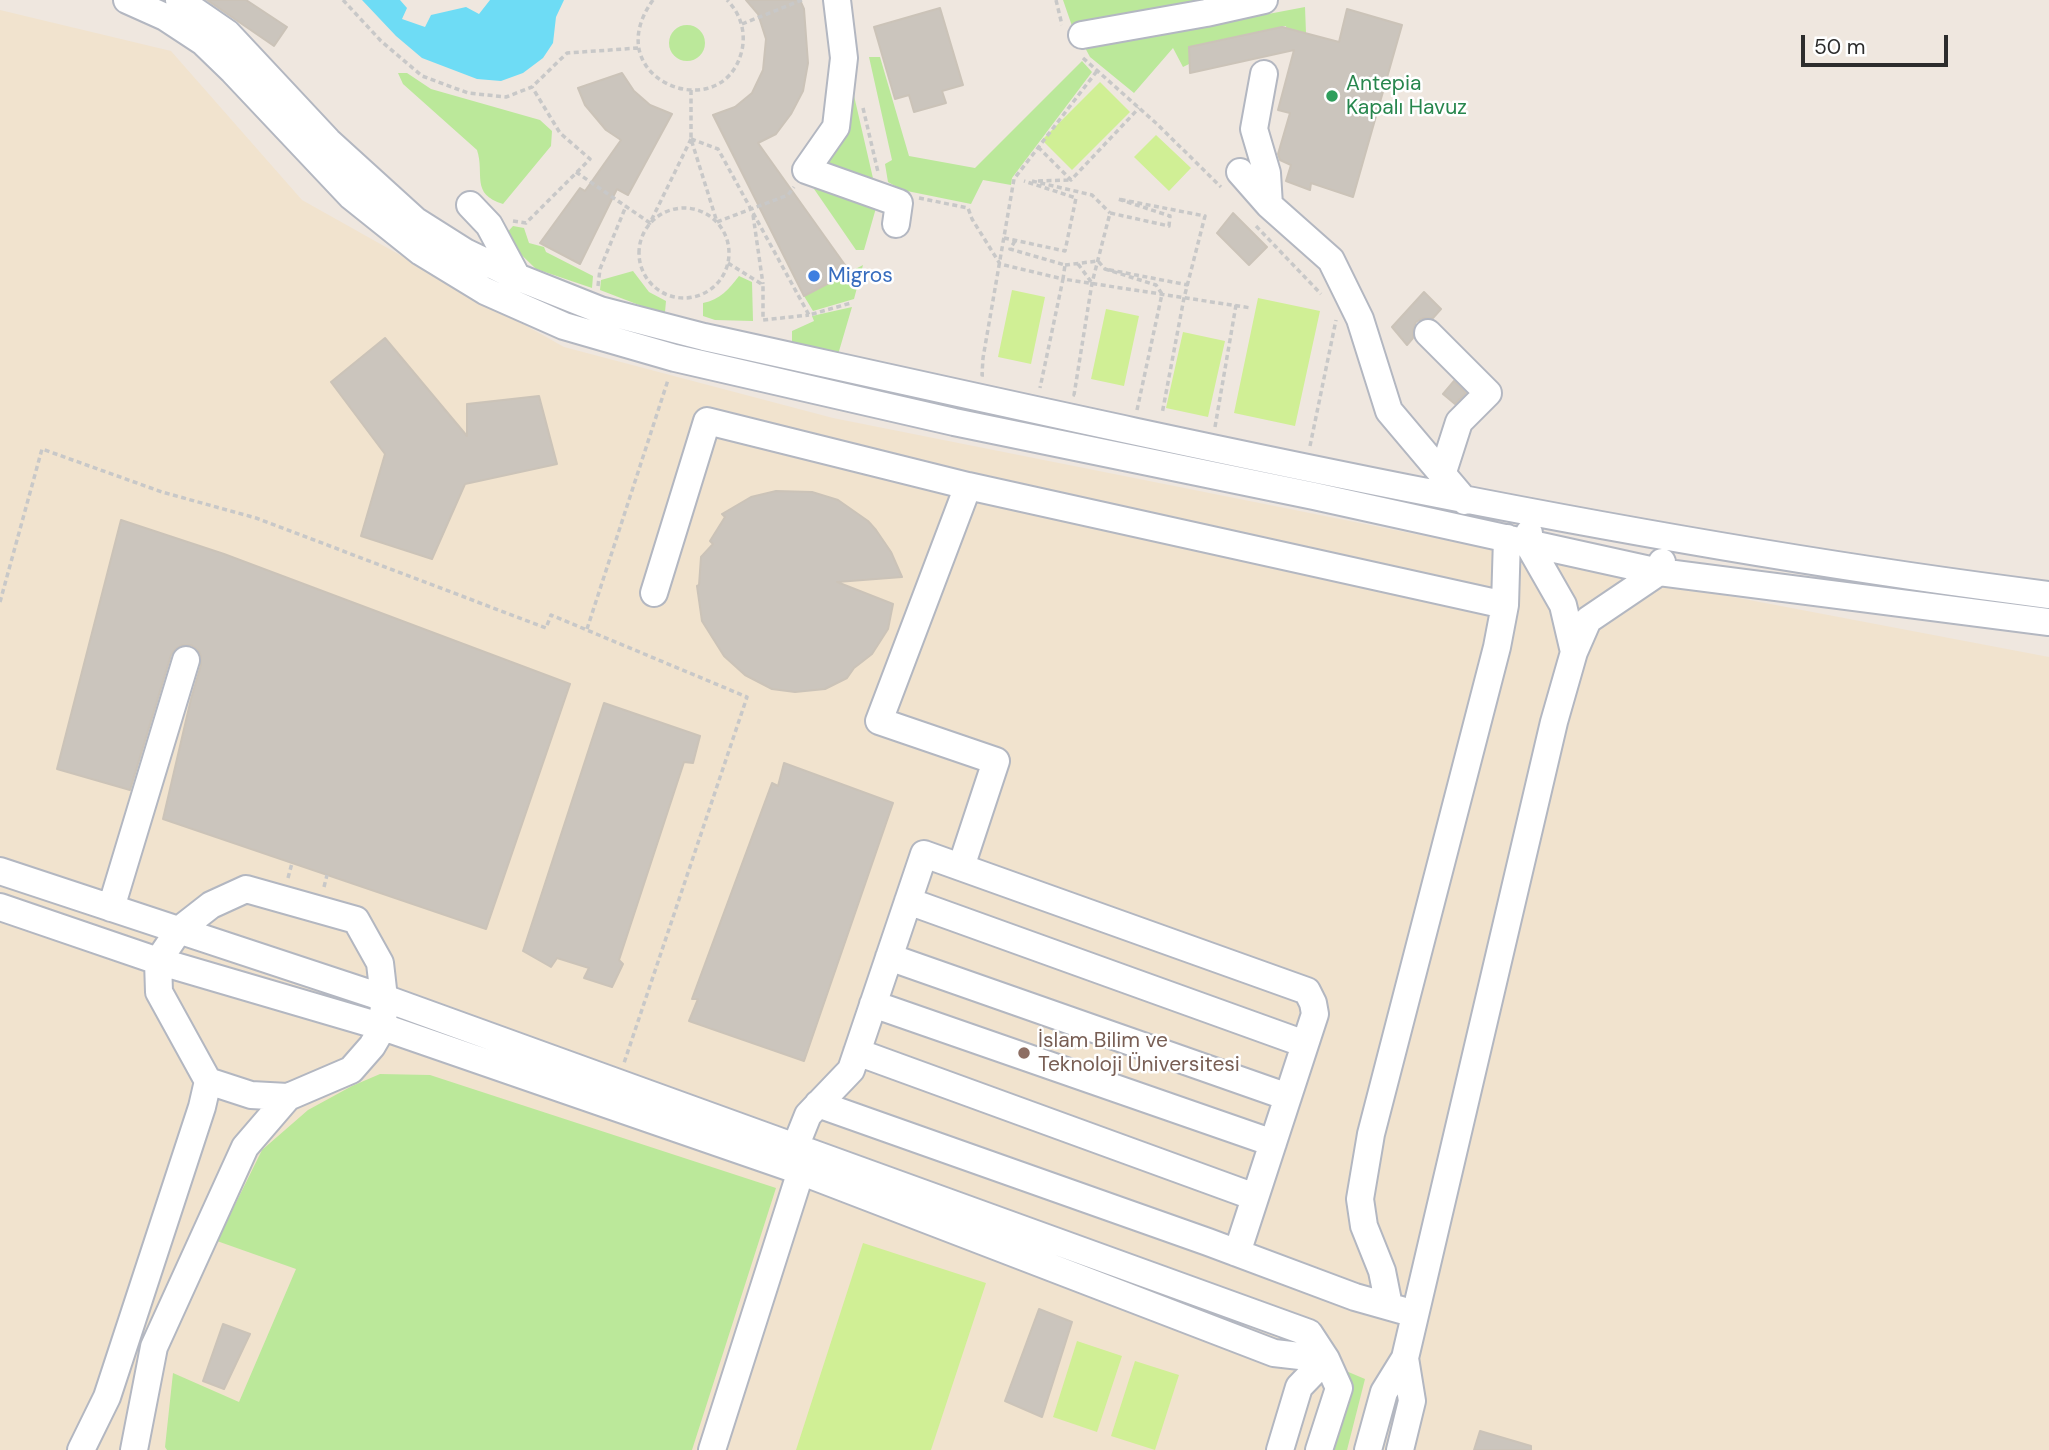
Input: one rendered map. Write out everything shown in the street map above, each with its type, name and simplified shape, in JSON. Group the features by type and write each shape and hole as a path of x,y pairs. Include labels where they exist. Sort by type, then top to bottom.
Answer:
{"street":[{"path":"127,0 165,17 203,42 351,196 421,252 485,291 564,326 675,358 954,422 1659,572 2049,622"},
{"path":"179,0 227,33 328,141 416,221 466,252 517,278 600,310 704,337 1465,501 1669,538 2049,595"},
{"path":"837,0 844,58 836,127 806,170 899,203 896,223"},
{"path":"1082,46 1264,0"},
{"path":"1262,215 1267,173 1254,129 1265,74"},
{"path":"1231,180 1262,215 1331,260 1360,319 1389,411 1465,501"},
{"path":"470,205 489,225 517,278"},
{"path":"1428,333 1488,393 1459,422 1443,475"},
{"path":"654,593 707,421 968,486 1504,605"},
{"path":"961,867 996,761 879,721 968,486"},
{"path":"1389,1306 1382,1272 1364,1226 1360,1199 1371,1134 1497,647 1517,540 1532,514"},
{"path":"1368,1450 1384,1392 1405,1358 1554,722 1574,652 1588,620 1659,572 1669,538"},
{"path":"1517,540 1563,605 1574,652"},
{"path":"111,908 186,660"},
{"path":"712,1450 801,1156 808,1115 851,1070 924,854 1307,991 1315,1014 1237,1253"},
{"path":"0,871 384,998 618,1082 801,1156"},
{"path":"81,1450 107,1396 202,1107 208,1081 159,992 158,961 179,930 211,905 246,890 356,920 380,963 384,998 383,1027 372,1046 351,1070 288,1097 251,1096 208,1081"},
{"path":"908,901 1305,1044"},
{"path":"0,907 158,961 383,1027 801,1156 1309,1333 1326,1359 1339,1388 1319,1450"},
{"path":"890,957 1288,1097"},
{"path":"873,1004 1273,1143"},
{"path":"857,1052 1255,1197"},
{"path":"139,1444 154,1347 245,1147 288,1097"},
{"path":"818,1104 1355,1297 1415,1314"},
{"path":"1400,1450 1412,1401 1405,1358"},
{"path":"1280,1450 1299,1387 1326,1359"}],"path":[{"path":"343,0 381,41 422,76 468,93 506,97 532,87 567,53 638,48"},
{"path":"653,0 643,14 638,32 638,48 644,64 655,77 669,86 691,90 718,83 731,72 740,58 744,41 742,24 727,0"},
{"path":"742,24 802,0"},
{"path":"1082,46 1097,71 1139,108 1231,180"},
{"path":"993,377 982,375 1014,179 1097,71"},
{"path":"501,219 526,223 590,159 559,133 532,87"},
{"path":"691,90 691,139 729,248 723,277 713,288 686,298 671,296 658,289 647,279 640,258 642,236 691,139"},
{"path":"1024,181 1071,180 1139,108"},
{"path":"863,109 879,177"},
{"path":"691,139 719,149 809,315"},
{"path":"1038,147 1071,180"},
{"path":"718,222 788,195 806,170"},
{"path":"576,172 650,223"},
{"path":"1004,239 1065,251 1076,198 1014,179"},
{"path":"1032,181 1093,195 1110,213 1169,226 1170,216 1118,199 1205,216 1184,298 1162,415"},
{"path":"908,196 968,208 1000,264 1063,279 1251,308"},
{"path":"600,269 626,206"},
{"path":"650,223 662,214 691,208 718,222"},
{"path":"752,210 763,285 763,320 809,315 851,303"},
{"path":"1087,398 1074,395 1093,283 1110,213"},
{"path":"1262,215 1328,302"},
{"path":"1015,241 1010,249 1065,265 1098,261"},
{"path":"1098,261 1105,269 1156,285 1162,294 1138,411 1125,408"},
{"path":"728,263 763,285"},
{"path":"1078,264 1093,283"},
{"path":"1040,388 1065,265"},
{"path":"1105,269 1188,285"},
{"path":"1214,429 1236,305"},
{"path":"1305,467 1338,312"},
{"path":"587,629 675,358"},
{"path":"0,602 42,449 162,492 256,518 547,628 551,615 747,697 618,1082"}],"shaded area":[{"name":"İslam Bilim ve Teknoloji Üniversitesi","path":"0,10 171,51 302,200 564,347 833,418 1681,587 2049,657 2049,1450 0,1450"}],"green space":[{"path":"1063,0 1226,0 1072,26"},
{"path":"1305,7 1306,33 1287,35 1286,26 1189,47 1189,64 1183,67 1173,48 1134,93 1090,57 1082,42 1121,42"},
{"path":"687,25 700,30 705,43 700,56 687,61 674,56 669,43 674,30"},
{"path":"869,57 880,57 909,156 975,168 1082,61 1092,72 1012,178 1011,185 983,180 971,204 902,190 888,182 885,164 892,160"},
{"path":"398,73 407,73 431,89 540,120 552,131 551,146 503,204 493,200 482,189 477,150 403,84"},
{"path":"1100,82 1130,112 1072,170 1042,140"},
{"path":"852,87 875,187 816,170"},
{"path":"1156,135 1191,168 1169,191 1134,157"},
{"path":"812,186 876,208 864,250 856,250"},
{"path":"513,226 524,228 529,243 544,247 546,252 593,276 592,288 536,269 503,237"},
{"path":"863,265 854,299 813,311 804,296"},
{"path":"633,271 649,292 666,301 665,312 652,310 600,290 601,280"},
{"path":"739,276 752,282 753,321 715,320 703,316 703,303 719,297"},
{"path":"1012,290 1045,297 1031,364 998,357"},
{"path":"1258,298 1320,311 1295,426 1234,413"},
{"path":"852,307 837,358 792,347 792,331 814,321 812,316"},
{"path":"1106,309 1139,316 1124,386 1091,379"},
{"path":"1183,332 1225,341 1208,417 1166,408"},
{"path":"380,1074 430,1075 776,1188 692,1450 167,1450 165,1447 173,1373 239,1402 296,1269 217,1241 262,1150 308,1110"},
{"path":"863,1243 986,1283 931,1450 796,1450"},
{"path":"1077,1341 1122,1356 1097,1432 1053,1417"},
{"path":"1135,1361 1179,1375 1155,1450 1111,1436"},
{"path":"1346,1371 1365,1379 1347,1450 1326,1450"}],"water":[{"path":"362,0 400,0 407,8 402,19 425,27 431,15 466,7 479,14 490,0 564,0 556,17 553,43 543,58 523,73 501,81 477,79 422,58 396,36"}],"building":[{"path":"207,0 246,0 287,27 274,46"},
{"path":"746,0 800,0 804,9 808,63 803,91 776,134 758,143 850,272 804,296 713,115 735,107 752,93 763,70 766,39 758,14"},
{"path":"940,8 963,85 942,91 946,103 914,112 909,95 895,99 874,27"},
{"name":"Antepia Kapalı Havuz","path":"1347,9 1402,25 1353,197 1311,183 1310,190 1286,181 1291,165 1280,160 1278,154 1290,113 1278,110 1294,50 1190,73 1189,47 1282,27 1339,42"},
{"path":"622,73 634,91 650,105 672,114 628,195 617,189 580,264 540,243 580,188 585,191 621,140 606,130 585,105 578,88"},
{"path":"1233,213 1267,247 1249,265 1217,233"},
{"path":"1424,292 1441,309 1433,318 1423,318 1416,322 1413,338 1407,345 1392,327"},
{"path":"385,338 467,436 467,404 539,396 557,464 465,484 432,559 361,536 385,454 331,382"},
{"path":"1454,381 1466,393 1455,404 1443,394"},
{"path":"776,491 812,492 838,500 868,521 876,530 891,552 902,577 837,582 893,604 888,629 872,654 854,668 847,678 825,689 795,692 772,689 745,675 724,656 702,621 697,586 701,557 713,544 710,541 725,517 722,514 751,497"},
{"path":"121,520 224,554 570,684 486,929 163,819 201,665 198,650 191,645 182,645 171,655 130,790 57,769"},
{"path":"604,703 700,736 693,763 684,762 619,960 623,964 612,987 584,978 589,968 557,958 551,967 523,951"},
{"path":"784,763 893,803 804,1061 689,1021 698,999 692,999 772,783 778,786"},
{"path":"1039,1309 1072,1322 1042,1417 1005,1401"},
{"path":"223,1324 250,1334 224,1389 203,1381"},
{"path":"1480,1431 1531,1446 1531,1450 1474,1450"}],"place":[{"name":"Antepia Kapalı Havuz","path":"1332,96"},
{"name":"Migros","path":"814,276"},
{"name":"İslam Bilim ve Teknoloji Üniversitesi","path":"1024,1053"}]}
